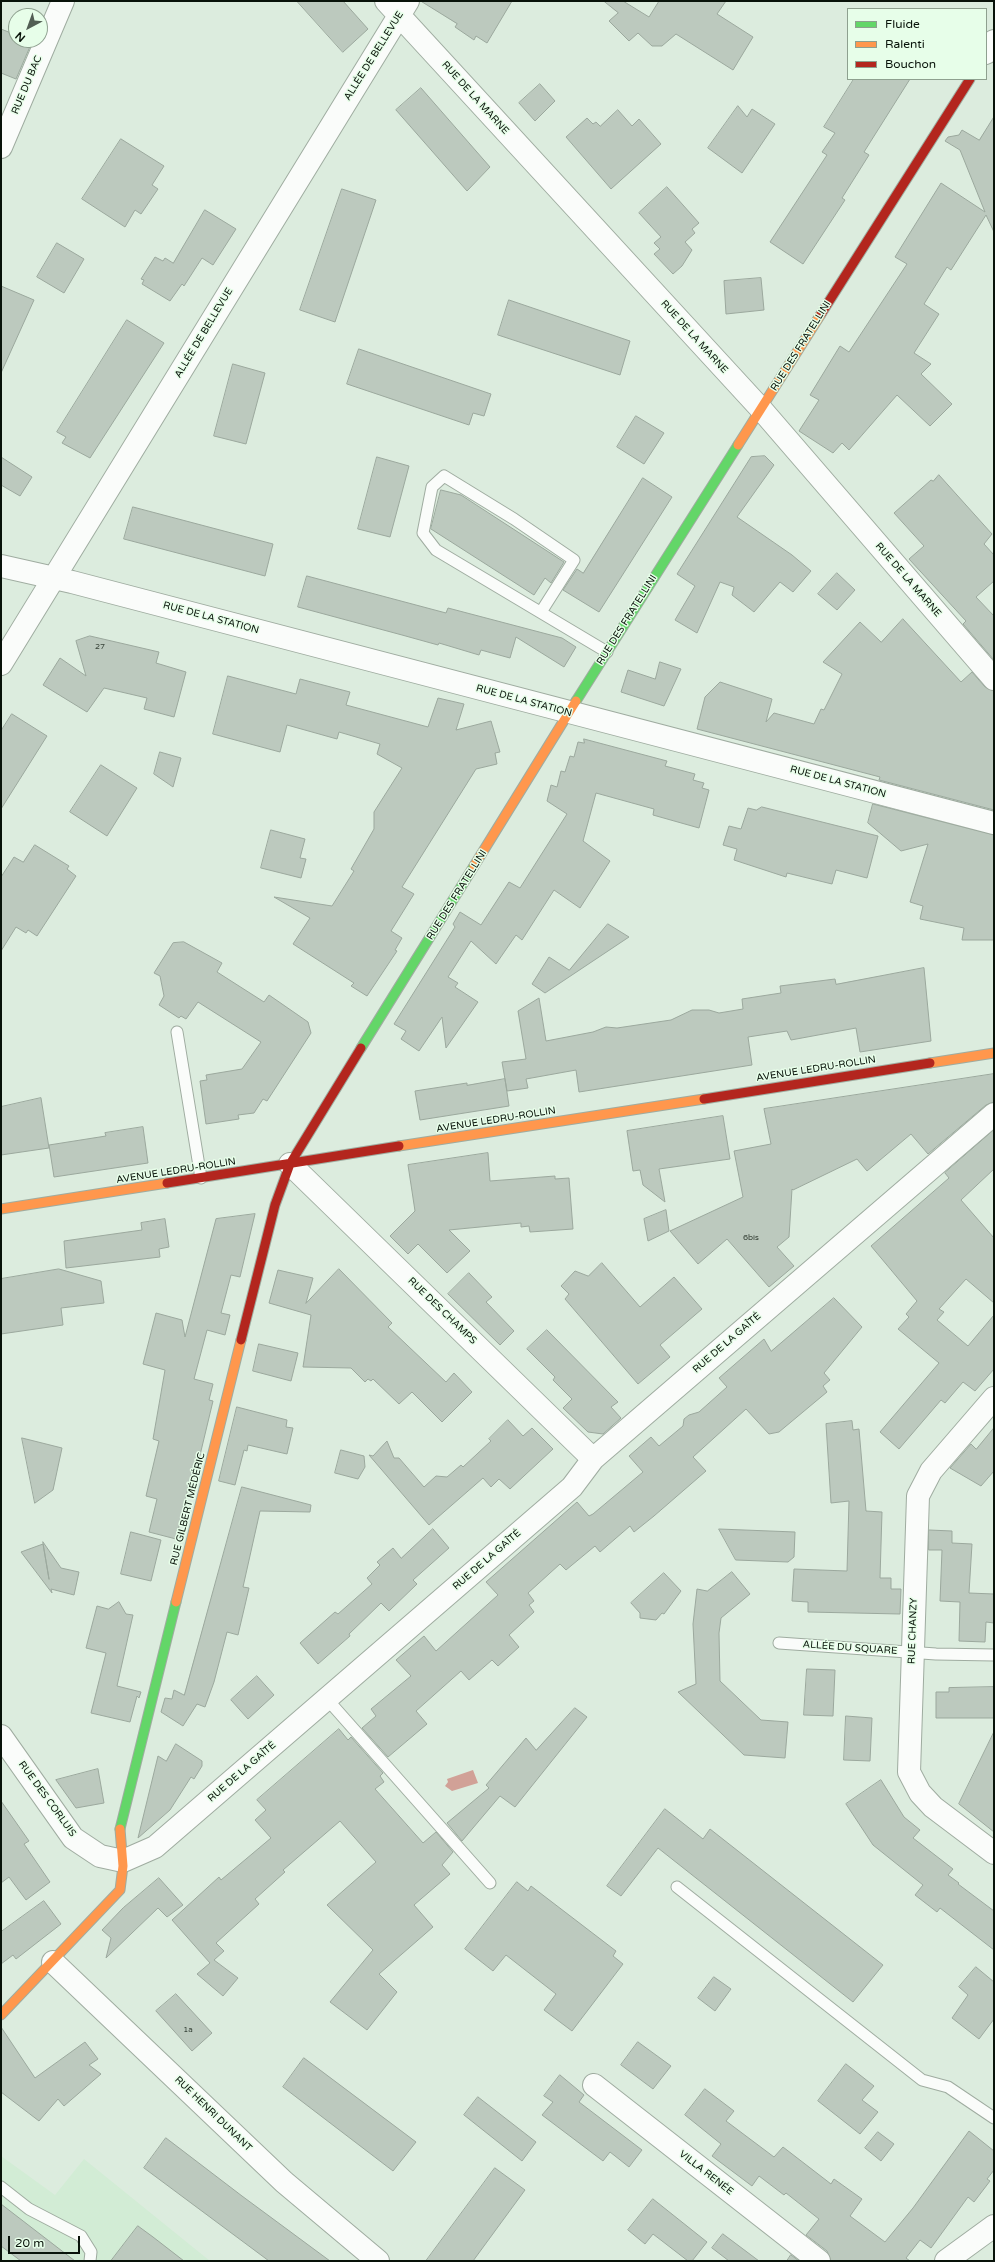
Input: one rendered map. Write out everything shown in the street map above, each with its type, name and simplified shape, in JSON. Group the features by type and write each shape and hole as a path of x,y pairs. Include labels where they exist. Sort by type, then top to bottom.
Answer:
{"street":[{"name":"RUE DU BAC","path":"1,147 63,1"},
{"name":"RUE DE LA MARNE","path":"398,5 761,409 994,679"},
{"name":"ALLÉE DE BELLEVUE","path":"1,664 398,5"},
{"path":"987,52 994,41"},
{"name":"RUE DES FRATELLINI","path":"290,1164 569,712 969,80"},
{"path":"1,566 54,578"},
{"name":"RUE DE LA STATION","path":"54,578 994,823"},
{"name":"AVENUE LEDRU-ROLLIN","path":"1,1209 994,1053"},
{"name":"RUE DE LA GAÎTÉ","path":"123,1861 155,1848 572,1486 593,1459 994,1114"},
{"name":"RUE DES CHAMPS","path":"290,1164 593,1459"},
{"name":"RUE GILBERT MÉDÉRIC","path":"123,1861 120,1826 275,1205 290,1164"},
{"name":"RUE CHANZY","path":"994,1398 931,1471 918,1496 909,1772 920,1792 933,1807 994,1853"},
{"name":"RUE DES CORLUIS","path":"1,1736 73,1838 100,1856 123,1861"},
{"path":"1,2015 120,1890 123,1877 123,1861"},
{"name":"RUE HENRI DUNANT","path":"53,1962 284,2182 372,2259"},
{"name":"VILLA RENÉE","path":"594,2085 819,2261"},
{"path":"946,2261 994,2226"}],"lane":[{"path":"541,612 574,560 514,519 444,476 432,487 423,533 436,550 607,652"},
{"path":"177,1032 201,1178"},
{"name":"ALLÉE DU SQUARE","path":"779,1643 912,1652 994,1655"},
{"path":"326,1698 490,1883"},
{"path":"677,1887 922,2080 948,2087 994,2118"},
{"path":"1,2187 29,2209 81,2236 91,2252 90,2261"}],"shaded area":[{"path":"473,1770 478,1783 452,1791 445,1786 448,1782 447,1779"},
{"path":"1,2156 55,2195 84,2159 210,2261 1,2261"}],"building":[{"path":"297,1 343,1 368,29 343,52"},
{"path":"421,1 512,1 487,43 476,36 474,40 455,27 457,24"},
{"path":"604,1 623,1 649,17 659,1 726,1 717,14 753,37 733,70 676,34 662,46 652,46 638,33 629,41 609,21 618,13"},
{"path":"1,29 8,32 8,48 29,48 16,79 1,73"},
{"path":"853,80 909,80 864,152 869,155 842,198 845,200 803,264 770,242 827,155 822,152 835,133 824,127"},
{"path":"540,84 555,101 535,121 519,103"},
{"path":"421,88 490,167 467,191 396,110"},
{"path":"738,106 747,117 752,109 775,124 742,173 708,148"},
{"path":"618,110 632,126 639,119 661,144 611,189 566,137 587,118 593,124 596,122 600,126"},
{"path":"994,117 994,232 986,215 951,270 947,267 924,304 939,314 914,353 931,364 921,374 952,404 930,426 897,395 849,450 842,443 833,453 799,431 819,400 810,395 840,346 849,352 907,264 895,257 941,183 985,212 960,150 945,141 948,137 959,135 962,130 979,140"},
{"path":"121,139 164,166 152,185 158,189 141,214 135,210 125,227 82,199"},
{"path":"667,187 699,223 692,229 695,233 685,242 692,250 682,266 673,274 654,254 660,249 654,243 661,237 639,213"},
{"path":"342,189 376,200 335,322 300,310"},
{"path":"205,210 236,229 213,265 202,258 184,286 182,284 170,301 142,284 144,280 141,279 155,257 163,261 165,258 173,263"},
{"path":"57,243 84,259 64,293 37,277"},
{"path":"761,278 764,310 726,314 724,281"},
{"path":"1,286 34,300 1,373"},
{"path":"509,300 630,341 620,375 498,335"},
{"path":"127,320 164,343 90,458 62,443 66,437 57,432"},
{"path":"359,349 491,394 484,416 473,413 469,425 347,384"},
{"path":"233,364 265,373 246,444 214,436"},
{"path":"636,416 664,433 644,464 617,447"},
{"path":"765,456 774,465 737,517 792,555 811,571 793,592 780,582 754,612 732,595 734,587 720,582 697,633 675,620 695,586 677,574 751,457"},
{"path":"1,457 32,477 20,496 1,485"},
{"path":"377,457 409,466 390,537 358,529"},
{"path":"939,475 992,534 984,544 994,555 994,581 976,597 994,616 994,660 963,624 966,621 909,559 924,546 894,513 931,480 933,481"},
{"path":"643,478 672,497 599,612 563,590 577,569 583,573"},
{"path":"441,490 461,495 564,562 551,583 545,578 534,595 431,529"},
{"path":"133,507 273,544 265,576 124,539"},
{"path":"837,573 855,590 837,610 818,594"},
{"path":"307,576 446,613 448,608 562,638 576,647 564,667 516,637 510,658 481,650 479,655 439,643 438,645 298,607"},
{"path":"903,619 961,682 972,672 985,687 994,691 994,810 879,780 880,777 697,729 705,697 720,682 772,699 766,722 774,713 814,724 821,709 824,710 842,674 823,662 860,622 881,642"},
{"path":"90,636 159,652 156,663 186,672 174,717 144,709 147,698 104,688 87,712 43,685 60,658 86,676 76,641"},
{"path":"660,662 681,669 664,706 621,692 628,670 655,679"},
{"path":"228,676 296,694 300,679 350,692 346,705 428,727 438,698 464,704 456,730 491,721 500,752 495,753 497,764 476,769 402,887 414,894 391,931 402,938 395,950 397,951 367,996 351,986 354,983 293,944 310,918 274,897 332,906 354,871 351,869 374,829 374,812 402,768 377,754 380,744 339,732 337,739 287,725 280,752 213,734"},
{"path":"12,714 47,736 1,809 1,731"},
{"path":"584,739 667,761 665,766 695,774 693,780 704,783 702,788 709,790 699,828 653,815 654,809 596,793 583,841 610,861 580,908 554,890 522,940 516,935 496,964 471,941 448,977 458,983 455,987 478,1002 446,1048 442,1017 419,1051 401,1039 406,1031 394,1024 455,927 453,924 460,912 481,925 509,882 520,888 567,814 547,801 551,785 557,787 561,771 565,772 570,756 574,757 578,742 584,743"},
{"path":"160,752 181,758 173,787 154,774"},
{"path":"101,765 137,788 107,836 70,812"},
{"path":"873,804 994,835 994,940 962,940 964,928 920,919 923,906 910,902 928,844 901,851 868,823"},
{"path":"762,807 878,836 867,878 836,870 832,884 787,873 786,877 734,860 737,849 723,845 729,826 741,829 748,808 756,810"},
{"path":"271,830 305,839 300,858 306,859 301,878 261,868"},
{"path":"35,845 69,866 67,869 76,876 37,936 28,930 26,933 16,927 1,951 1,877 14,857 23,862"},
{"path":"608,924 629,937 545,993 532,984 549,957 569,970"},
{"path":"184,942 222,963 217,972 264,1002 269,995 308,1022 311,1033 267,1101 263,1099 254,1113 238,1115 239,1119 206,1124 200,1081 207,1080 206,1075 242,1069 261,1042 198,1002 186,1019 181,1016 179,1018 159,1005 164,996 160,976 154,973 173,943"},
{"path":"924,968 931,1041 860,1052 856,1028 791,1040 787,1031 748,1037 752,1065 579,1092 576,1070 526,1079 528,1088 507,1091 502,1062 526,1059 518,1011 539,998 546,1041 593,1032 606,1027 617,1028 671,1020 692,1010 709,1010 719,1013 743,1009 742,999 781,993 780,986 835,979 836,984"},
{"path":"994,1074 994,1102 986,1105 928,1154 911,1134 867,1171 857,1159 793,1190 792,1189 789,1237 777,1247 794,1266 769,1287 727,1239 698,1264 670,1231 743,1197 734,1151 771,1144 764,1109"},
{"path":"505,1079 509,1106 420,1120 415,1091"},
{"path":"41,1098 49,1148 1,1155 1,1107"},
{"path":"723,1116 730,1159 659,1169 665,1202 643,1185 640,1170 633,1171 627,1131"},
{"path":"143,1127 148,1163 54,1177 49,1145 106,1136 105,1133"},
{"path":"994,1130 994,1169 961,1200 994,1238 994,1303 966,1279 939,1309 944,1312 937,1320 968,1346 994,1315 994,1369 975,1391 963,1382 945,1403 941,1400 899,1449 880,1432 939,1363 898,1329 909,1317 906,1314 917,1301 871,1246 949,1178 945,1173"},
{"path":"488,1153 490,1181 555,1176 555,1179 569,1178 573,1229 530,1232 529,1226 521,1227 521,1223 449,1230 470,1251 447,1273 418,1244 408,1254 390,1236 415,1211 408,1165"},
{"path":"666,1210 669,1231 648,1241 644,1219"},
{"path":"255,1214 240,1277 231,1275 221,1313 230,1315 225,1335 207,1330 194,1379 213,1384 209,1400 213,1401 195,1476 191,1475 176,1539 149,1532 157,1499 146,1496 159,1441 153,1439 165,1370 143,1364 156,1313 182,1320 185,1337 216,1219"},
{"path":"165,1219 169,1247 159,1249 160,1257 66,1268 64,1241 142,1230 141,1223"},
{"path":"602,1263 640,1307 674,1277 702,1309 660,1345 670,1357 638,1384 565,1299 569,1294 561,1286 575,1271 588,1276"},
{"path":"59,1269 101,1281 104,1303 61,1308 63,1325 1,1334 1,1279"},
{"path":"339,1269 392,1323 388,1327 446,1382 454,1373 472,1392 442,1422 412,1392 399,1404 373,1379 371,1381 368,1379 365,1382 351,1368 303,1367 311,1315 269,1303 278,1270 313,1278 306,1303"},
{"path":"469,1273 492,1297 486,1302 514,1331 500,1345 448,1294"},
{"path":"834,1298 862,1327 824,1373 830,1380 823,1386 827,1392 779,1432 769,1434 746,1409 693,1457 706,1471 654,1516 634,1532 630,1526 600,1552 595,1546 566,1570 560,1564 528,1593 534,1601 529,1605 534,1612 509,1635 519,1647 498,1666 492,1660 469,1680 461,1671 416,1711 427,1724 388,1757 362,1728 376,1716 371,1709 411,1676 396,1660 424,1636 436,1651 498,1595 486,1582 577,1502 589,1516 593,1514 643,1472 629,1456 651,1437 659,1446 683,1426 684,1419 689,1415 699,1412 727,1387 719,1378 764,1339 771,1351"},
{"path":"547,1330 618,1402 611,1407 621,1418 603,1434 588,1432 563,1408 572,1399 553,1380 555,1377 527,1349"},
{"path":"259,1344 298,1353 291,1381 253,1371"},
{"path":"237,1407 287,1420 286,1427 293,1428 287,1454 248,1445 247,1451 244,1450 235,1485 219,1481"},
{"path":"508,1420 523,1436 532,1428 553,1449 510,1489 499,1479 491,1487 483,1478 429,1525 369,1455 373,1456 387,1441 394,1458 399,1458 424,1487 436,1476 447,1477 461,1465 463,1467 491,1441 489,1439"},
{"path":"852,1421 853,1430 859,1429 866,1511 882,1512 880,1578 891,1578 891,1589 901,1589 900,1614 808,1612 808,1602 792,1601 794,1569 847,1571 849,1501 831,1503 826,1424"},
{"path":"994,1428 994,1471 981,1486 950,1468 971,1444 976,1449"},
{"path":"22,1438 62,1448 53,1490 35,1503"},
{"path":"341,1450 364,1456 365,1467 358,1479 335,1473"},
{"path":"242,1487 311,1505 310,1512 260,1511 243,1587 249,1588 238,1635 227,1632 214,1682 205,1707 197,1704 183,1726 161,1712 165,1698 172,1699 174,1690 184,1695"},
{"path":"433,1529 449,1548 413,1580 417,1584 389,1611 381,1603 349,1634 350,1636 318,1664 300,1643 335,1612 338,1614 372,1584 367,1578 380,1565 377,1562 393,1548 401,1558"},
{"path":"719,1529 795,1532 794,1557 788,1562 736,1560"},
{"path":"929,1530 952,1531 952,1543 972,1544 969,1593 994,1594 994,1623 986,1622 985,1642 959,1641 960,1602 940,1601 942,1550 929,1550"},
{"path":"131,1532 161,1540 151,1581 121,1574"},
{"path":"43,1542 61,1568 79,1572 74,1595 51,1589 52,1593 21,1552 43,1544 49,1579"},
{"path":"732,1572 750,1594 721,1618 719,1633 720,1681 761,1720 788,1722 785,1758 744,1755 678,1692 696,1684 693,1624 697,1589 707,1591"},
{"path":"664,1573 681,1591 664,1614 662,1613 656,1620 640,1618 640,1613 631,1603"},
{"path":"119,1602 126,1614 133,1615 117,1686 141,1692 139,1698 137,1696 130,1722 91,1713 106,1653 86,1648 97,1606 108,1609"},
{"path":"807,1669 835,1670 833,1716 804,1715"},
{"path":"257,1676 274,1695 248,1719 231,1700"},
{"path":"994,1687 994,1718 936,1718 936,1692 949,1692 949,1688"},
{"path":"575,1708 587,1717 515,1807 500,1796 462,1841 447,1823 489,1788 486,1785 526,1738 536,1750"},
{"path":"846,1716 872,1718 870,1761 844,1760"},
{"path":"339,1729 348,1740 351,1737 383,1773 380,1776 384,1782 375,1789 423,1843 436,1832 453,1852 442,1865 450,1874 414,1905 433,1927 379,1974 397,1992 367,2030 330,2002 373,1950 327,1905 376,1862 340,1821 283,1870 285,1872 255,1899 259,1904 216,1943 224,1951 214,1960 238,1978 223,1996 197,1974 210,1963 172,1920 219,1877 221,1880 271,1838 255,1820 266,1810 257,1800"},
{"path":"994,1732 994,1832 959,1804"},
{"path":"176,1744 202,1761 202,1766 194,1779 191,1777 170,1810 138,1838 158,1756 166,1761"},
{"path":"98,1769 104,1803 76,1808 56,1780"},
{"path":"881,1780 904,1817 920,1830 913,1838 953,1869 948,1875 994,1911 994,1950 940,1908 937,1912 915,1895 923,1885 873,1845 846,1804"},
{"path":"1,1801 29,1841 24,1844 50,1882 26,1900 9,1877 1,1883"},
{"path":"665,1809 703,1839 710,1829 883,1965 853,2002 658,1848 621,1896 607,1886"},
{"path":"159,1878 183,1905 167,1917 158,1908 106,1958 111,1938 102,1930 123,1908"},
{"path":"517,1882 528,1891 531,1886 616,1951 613,1956 623,1964 572,2031 544,2010 556,1994 506,1955 493,1971 465,1949"},
{"path":"44,1901 61,1924 16,1959 13,1955 1,1964 1,1932"},
{"path":"976,1967 994,1982 994,2019 979,2039 952,2018 968,1995 959,1987"},
{"path":"714,1977 731,1989 715,2011 698,1998"},
{"path":"176,1994 212,2033 192,2051 156,2011"},
{"path":"1,2027 35,2078 85,2042 98,2059 89,2065 101,2074 64,2106 58,2099 39,2121 1,2092"},
{"path":"638,2042 671,2066 653,2089 621,2065"},
{"path":"304,2058 416,2142 393,2171 283,2087"},
{"path":"846,2064 874,2086 862,2100 878,2112 860,2134 818,2101"},
{"path":"560,2075 584,2095 579,2102 642,2150 629,2167 610,2152 603,2161 542,2115 553,2102 544,2096"},
{"path":"705,2089 734,2111 726,2121 774,2157 783,2147 831,2184 834,2179 862,2199 850,2216 885,2242 913,2208 969,2131 994,2151 994,2170 987,2179 990,2181 974,2202 968,2197 931,2248 920,2240 906,2258 910,2261 831,2261 827,2251 806,2235 819,2219 786,2193 784,2195 759,2176 752,2186 712,2156 721,2144 685,2115"},
{"path":"478,2097 536,2142 522,2161 464,2115"},
{"path":"878,2132 894,2144 881,2161 865,2148"},
{"path":"166,2138 330,2261 269,2261 144,2168"},
{"path":"495,2168 525,2190 473,2261 426,2261"},
{"path":"653,2199 707,2242 692,2261 688,2261 653,2234 645,2244 628,2230"},
{"path":"1,2204 75,2261 21,2261 1,2246"},
{"path":"138,2226 153,2237 184,2261 111,2261"},
{"path":"723,2234 759,2261 729,2261 712,2248"},
{"path":"791,2255 799,2261 787,2261"}],"traffic: fast":[{"path":"576,701 738,445"},
{"path":"361,1048 474,866"},
{"path":"120,1829 176,1602"}],"traffic: slow":[{"path":"738,445 821,314"},
{"path":"474,866 576,701"},
{"path":"930,1063 994,1053"},
{"path":"399,1146 704,1099"},
{"path":"1,1209 167,1183"},
{"path":"176,1602 241,1340"},
{"path":"1,2015 120,1890 123,1866 120,1829"}],"traffic: jam":[{"path":"821,314 969,80"},
{"path":"241,1340 275,1205 290,1164 361,1048"},
{"path":"704,1099 930,1063"},
{"path":"167,1183 399,1146"}]}
